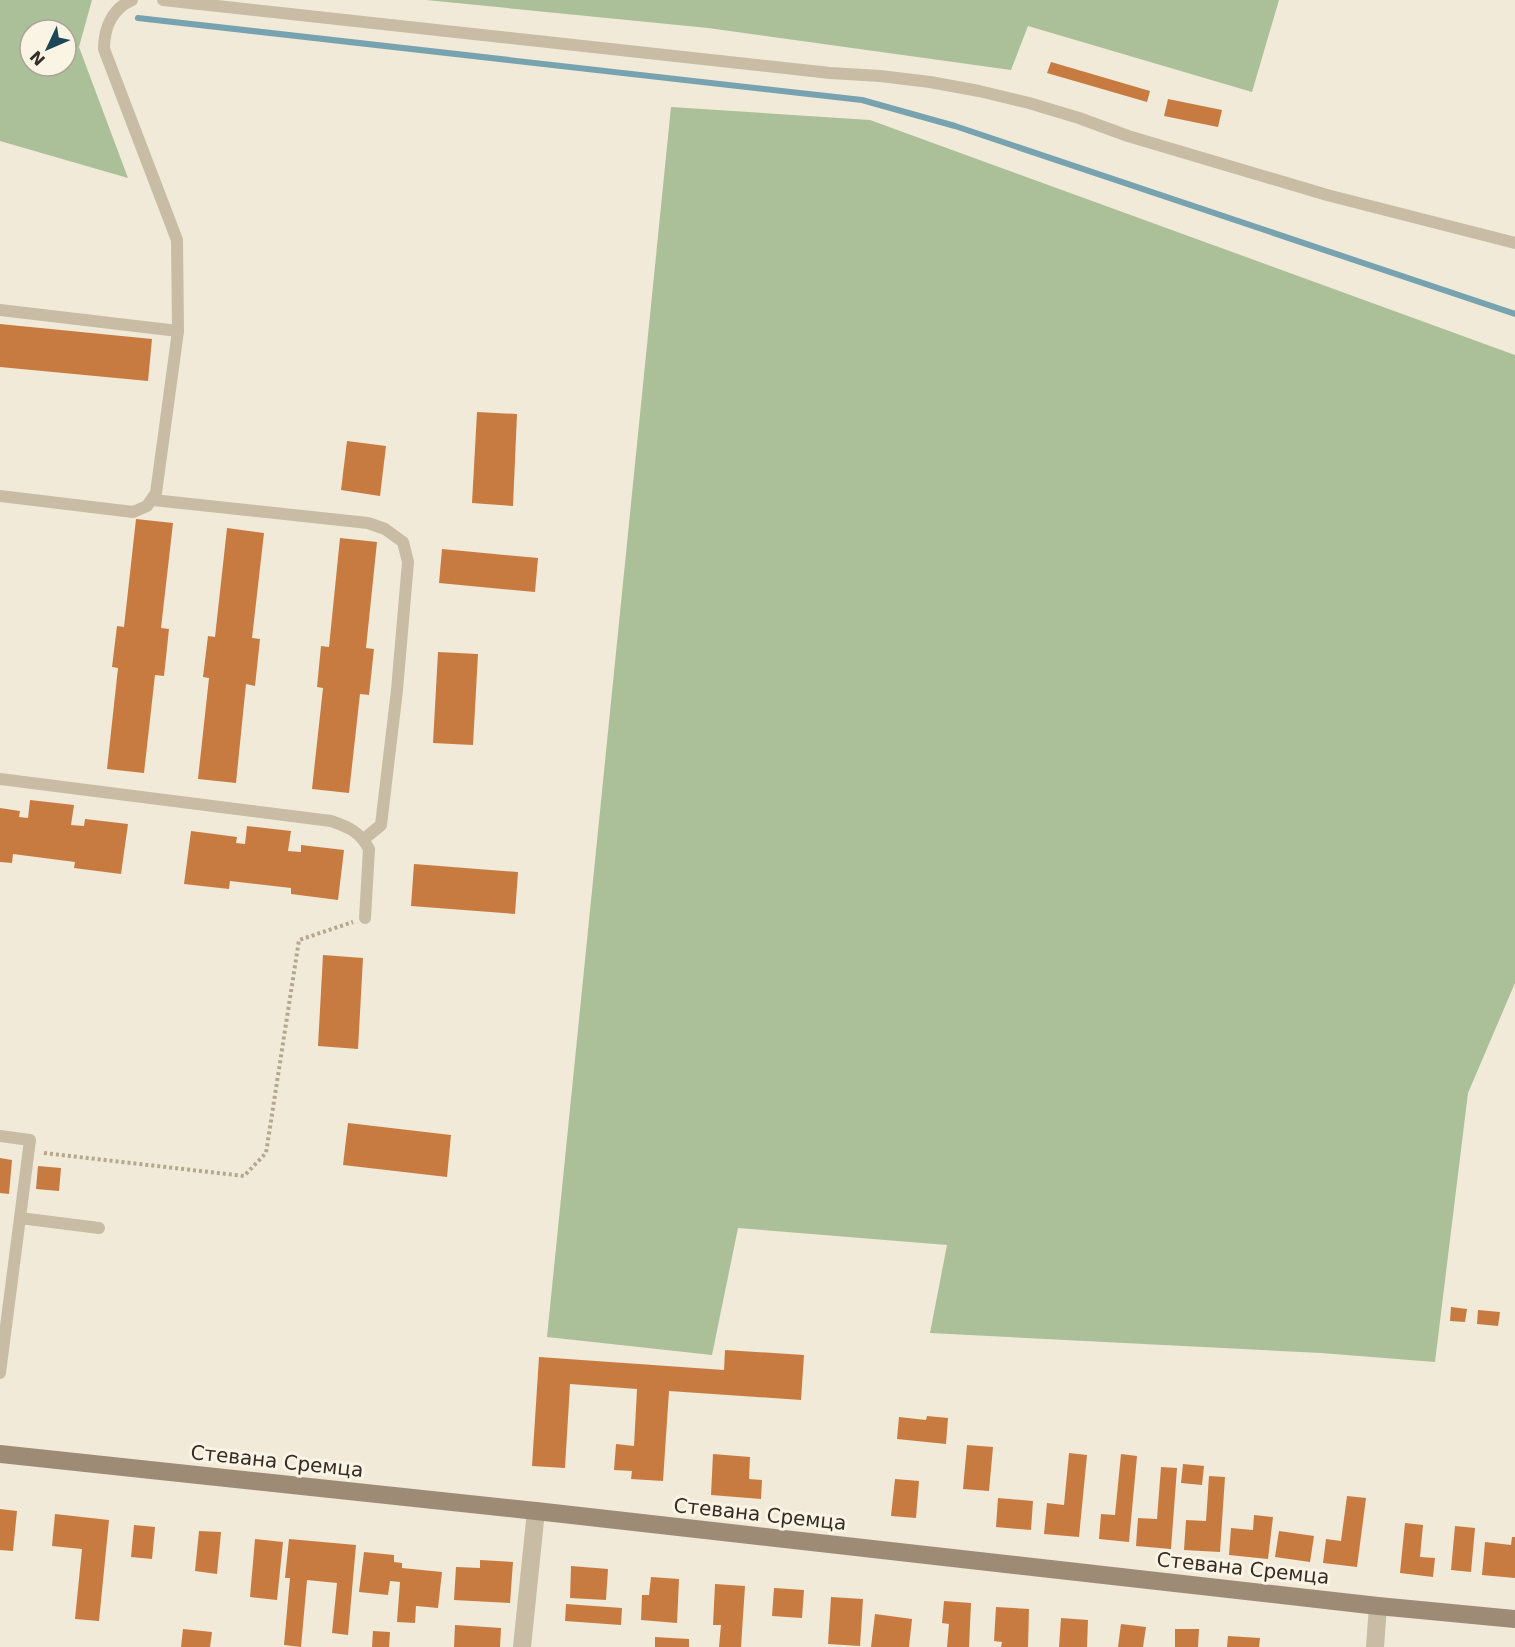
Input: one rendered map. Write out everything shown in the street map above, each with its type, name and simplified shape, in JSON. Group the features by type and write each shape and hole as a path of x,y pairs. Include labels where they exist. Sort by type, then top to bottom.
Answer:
{"main road":[{"name":"Стевана Сремца","path":"0,1454 536,1511 1378,1606 1515,1619"}],"street":[{"path":"522,1647 536,1511"},
{"path":"1375,1647 1378,1606"}],"lane":[{"path":"0,496 133,512 147,506 156,493 178,331 177,240 104,50 107,27 112,16 132,0"},
{"path":"163,0 819,72 880,76 979,90 1079,118 1128,136 1327,195 1515,243"},
{"path":"0,310 178,331"},
{"path":"153,500 368,523 385,529 404,542 408,562 397,690 381,825 364,839"},
{"path":"0,779 332,821 355,831 364,839 369,849 365,918"},
{"path":"0,1136 30,1140 0,1373"},
{"path":"20,1218 99,1228"}],"path":[{"path":"29,1151 244,1176 266,1153 299,940 365,918"}],"green space":[{"path":"0,0 92,0 79,47 128,178 0,141"},
{"path":"426,0 1279,0 1252,92 1028,26 1011,70 708,28"},
{"path":"671,107 870,120 1515,355 1515,983 1468,1093 1435,1362 1321,1353 930,1333 947,1245 738,1228 712,1355 547,1337"}],"building":[{"path":"1051,62 1150,91 1147,102 1047,73"},
{"path":"1168,99 1222,110 1218,127 1164,116"},
{"path":"0,324 152,339 148,381 0,367"},
{"path":"477,412 517,414 513,506 472,503"},
{"path":"347,441 386,446 380,496 341,490"},
{"path":"136,519 173,523 161,628 169,629 164,676 155,675 144,773 107,769 118,668 112,667 117,626 124,627"},
{"path":"227,528 264,533 252,638 260,639 255,686 246,684 236,783 198,779 209,678 203,677 208,636 215,637"},
{"path":"340,538 377,542 366,648 374,649 369,695 360,694 349,793 312,789 323,688 317,687 321,646 329,647"},
{"path":"442,549 538,558 535,592 439,583"},
{"path":"438,652 478,654 473,745 433,743"},
{"path":"30,800 74,805 71,825 84,826 85,819 128,824 121,874 74,868 75,862 13,854 12,863 0,862 0,808 20,811 19,817 28,818"},
{"path":"247,826 291,831 288,851 301,852 301,845 344,850 338,900 291,894 291,888 230,881 229,889 184,884 191,831 237,837 236,843 245,844"},
{"path":"414,864 518,872 515,914 411,906"},
{"path":"323,955 363,958 358,1049 318,1046"},
{"path":"348,1123 451,1135 447,1177 343,1165"},
{"path":"0,1158 12,1160 9,1194 0,1193"},
{"path":"38,1166 61,1168 59,1191 36,1189"},
{"path":"1451,1307 1467,1309 1465,1322 1450,1321"},
{"path":"1478,1310 1500,1312 1498,1326 1477,1324"},
{"path":"725,1350 804,1355 801,1400 669,1391 663,1481 631,1479 632,1471 614,1470 616,1444 634,1446 637,1389 570,1384 565,1468 532,1466 539,1357 724,1370"},
{"path":"927,1416 948,1418 946,1444 897,1439 899,1417 926,1420"},
{"path":"967,1445 993,1447 989,1491 963,1489"},
{"path":"1069,1453 1087,1455 1079,1537 1044,1534 1047,1503 1064,1505"},
{"path":"713,1454 750,1457 749,1479 762,1480 761,1499 711,1495"},
{"path":"1121,1454 1137,1456 1129,1542 1099,1539 1101,1514 1115,1515"},
{"path":"1183,1464 1204,1466 1202,1485 1181,1483"},
{"path":"1161,1467 1177,1468 1171,1549 1136,1546 1138,1518 1157,1519"},
{"path":"1209,1476 1225,1477 1220,1552 1184,1550 1186,1520 1206,1521"},
{"path":"895,1479 919,1481 916,1518 891,1516"},
{"path":"1347,1496 1366,1498 1357,1567 1323,1563 1326,1539 1341,1541"},
{"path":"998,1498 1033,1501 1031,1530 996,1527"},
{"path":"0,1509 17,1511 13,1551 0,1550"},
{"path":"55,1514 109,1520 99,1621 75,1619 82,1549 52,1546"},
{"path":"1254,1515 1273,1517 1268,1559 1229,1555 1231,1528 1253,1530"},
{"path":"1405,1523 1423,1525 1420,1557 1435,1558 1433,1577 1400,1573"},
{"path":"134,1525 155,1527 152,1559 131,1557"},
{"path":"1455,1526 1475,1528 1471,1572 1451,1570"},
{"path":"199,1531 221,1532 217,1574 195,1571"},
{"path":"1279,1531 1314,1536 1310,1562 1275,1557"},
{"path":"1512,1537 1515,1537 1515,1578 1482,1575 1485,1542 1511,1545"},
{"path":"255,1539 283,1542 277,1600 250,1597"},
{"path":"289,1539 356,1545 348,1635 332,1633 337,1583 307,1580 301,1647 284,1645 290,1578 285,1578"},
{"path":"364,1552 394,1555 394,1562 402,1563 402,1568 442,1572 438,1608 416,1606 415,1623 397,1622 400,1582 390,1581 388,1595 359,1592"},
{"path":"480,1560 513,1562 510,1603 454,1600 456,1567 480,1568"},
{"path":"571,1566 608,1569 606,1600 570,1598"},
{"path":"651,1577 679,1579 677,1623 641,1620 642,1595 649,1595"},
{"path":"715,1584 745,1586 741,1647 719,1647 721,1625 713,1625"},
{"path":"774,1588 804,1590 802,1618 772,1616"},
{"path":"831,1597 863,1599 860,1646 828,1644"},
{"path":"944,1601 971,1603 969,1647 947,1647 949,1624 942,1623"},
{"path":"566,1604 622,1608 621,1625 565,1621"},
{"path":"996,1607 1029,1609 1028,1647 1001,1647 1002,1642 994,1641"},
{"path":"875,1614 912,1619 909,1647 871,1647"},
{"path":"1061,1618 1088,1620 1087,1647 1059,1647"},
{"path":"1121,1624 1146,1627 1143,1647 1118,1647"},
{"path":"455,1625 501,1628 500,1647 454,1647"},
{"path":"183,1629 212,1632 210,1647 181,1647"},
{"path":"1175,1629 1199,1629 1198,1647 1175,1647"},
{"path":"373,1631 390,1632 389,1647 372,1647"},
{"path":"1228,1636 1260,1638 1259,1647 1227,1647"},
{"path":"655,1637 689,1639 689,1647 655,1647"}],"waterway":[{"path":"138,18 862,100 955,126 1515,314"}]}
